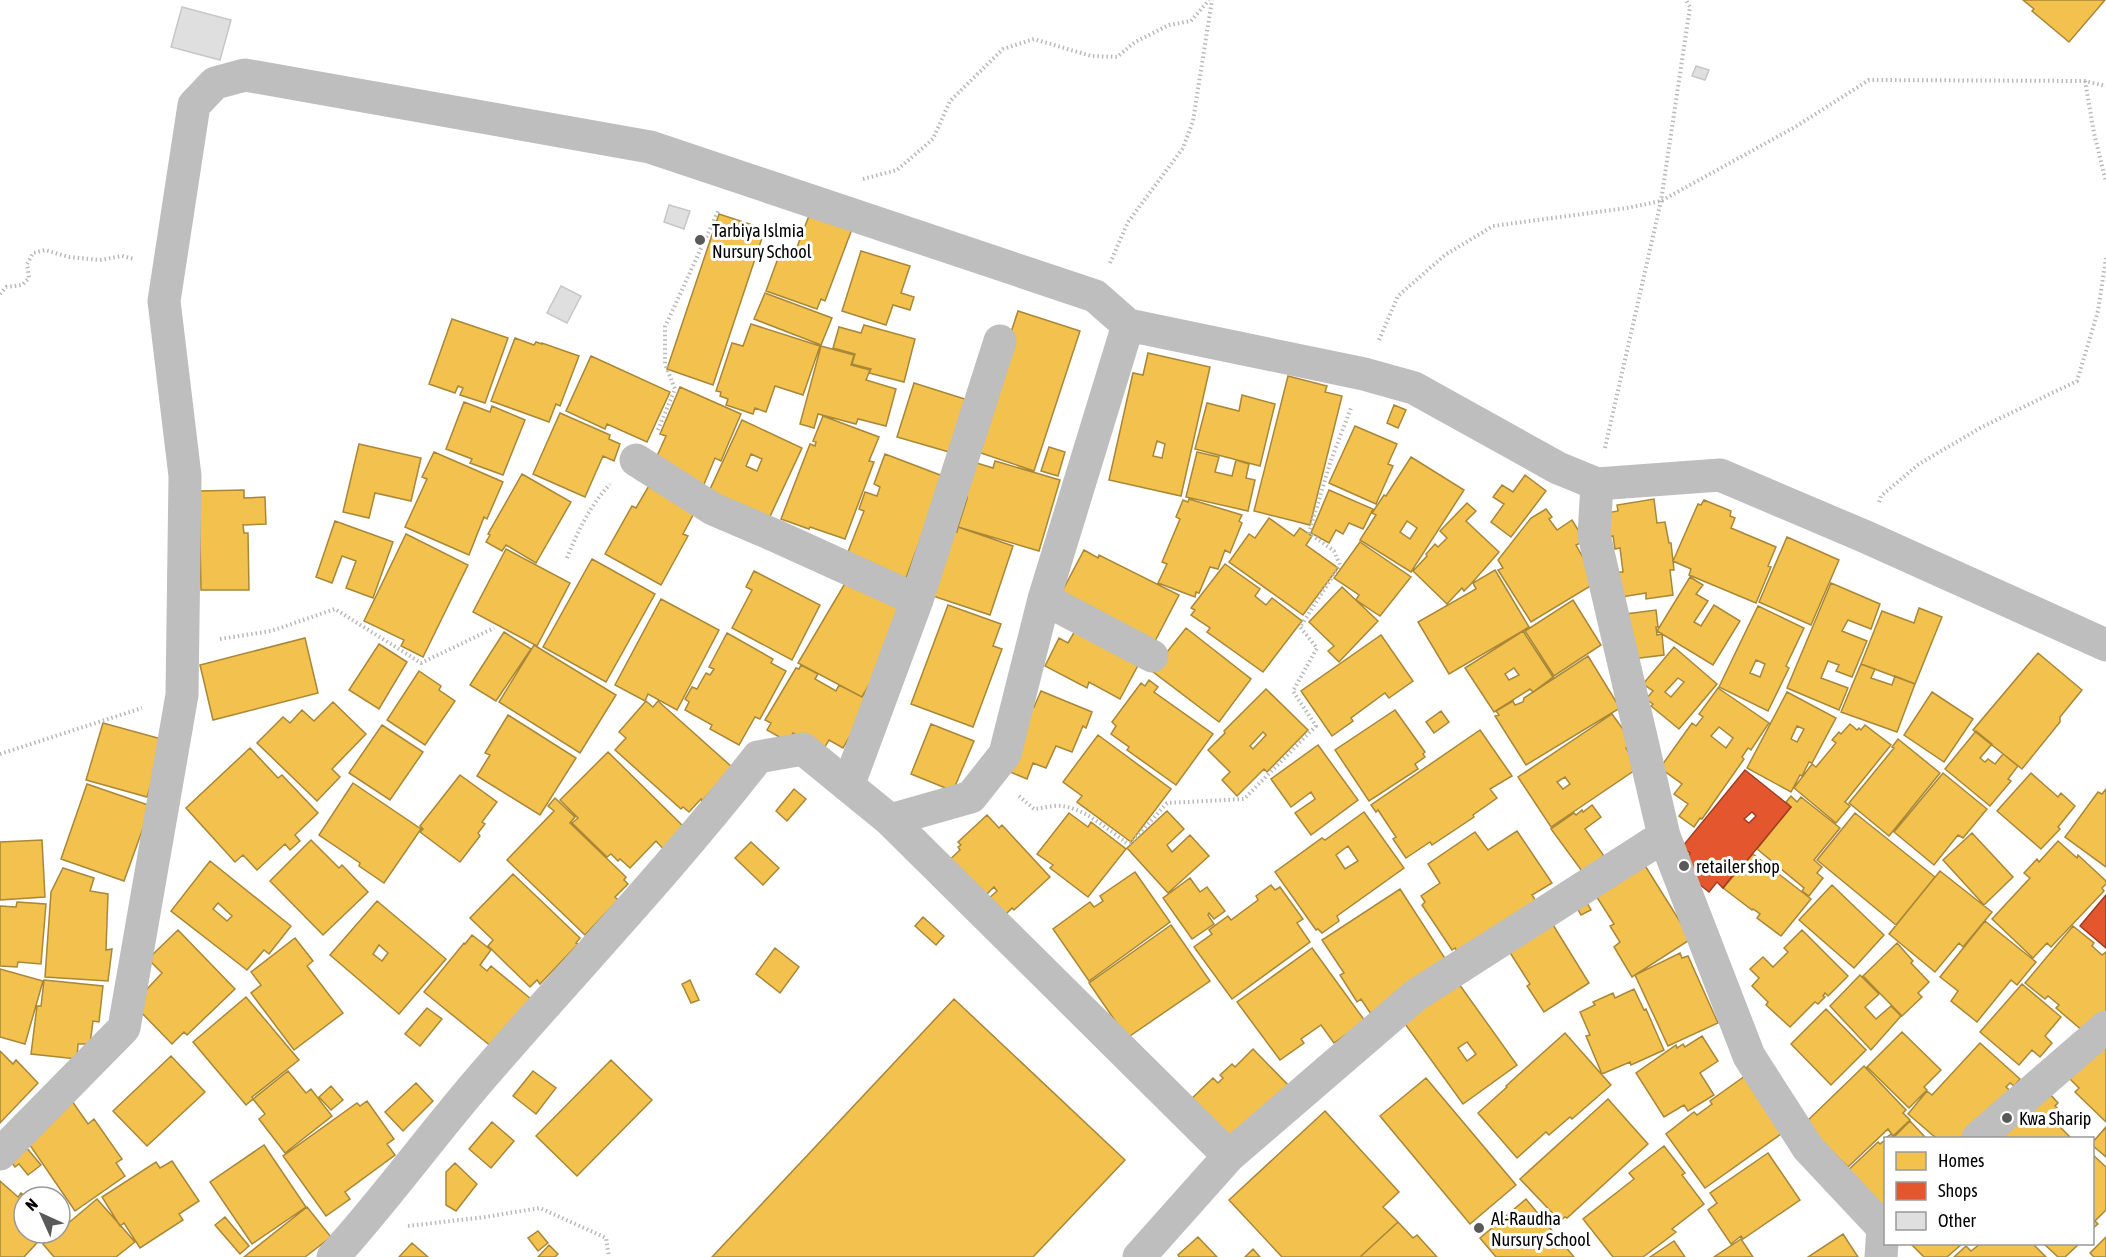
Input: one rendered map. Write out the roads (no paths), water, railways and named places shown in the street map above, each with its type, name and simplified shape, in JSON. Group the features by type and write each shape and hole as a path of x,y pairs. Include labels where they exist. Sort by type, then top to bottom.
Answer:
{"street":[{"path":"0,1154 124,1028 182,695 185,477 164,301 194,105 215,83 244,75 650,147 1095,296 1128,325 1364,374 1414,388 1558,468 1597,484 1720,475 1866,537 2106,645"},
{"path":"890,820 971,797 1005,754 1044,600 1128,325"},
{"path":"848,786 917,600 1000,341"},
{"path":"636,459 712,509 917,600"},
{"path":"1597,484 1594,535 1664,836 1749,1056 1808,1149 1883,1237"},
{"path":"1044,600 1152,656"},
{"path":"333,1257 356,1232 480,1079 712,816 758,758 803,749 890,820 1229,1156"},
{"path":"1139,1257 1229,1156 1416,995 1664,836"},
{"path":"1979,1137 2106,1027"}],"place":[{"name":"Tarbiya Islmia Nursury School","path":"700,240"},
{"name":"retailer shop","path":"1684,866"},
{"name":"Kwa Sharip","path":"2007,1118"},
{"name":"Al-Raudha Nursury School","path":"1479,1228"}]}
